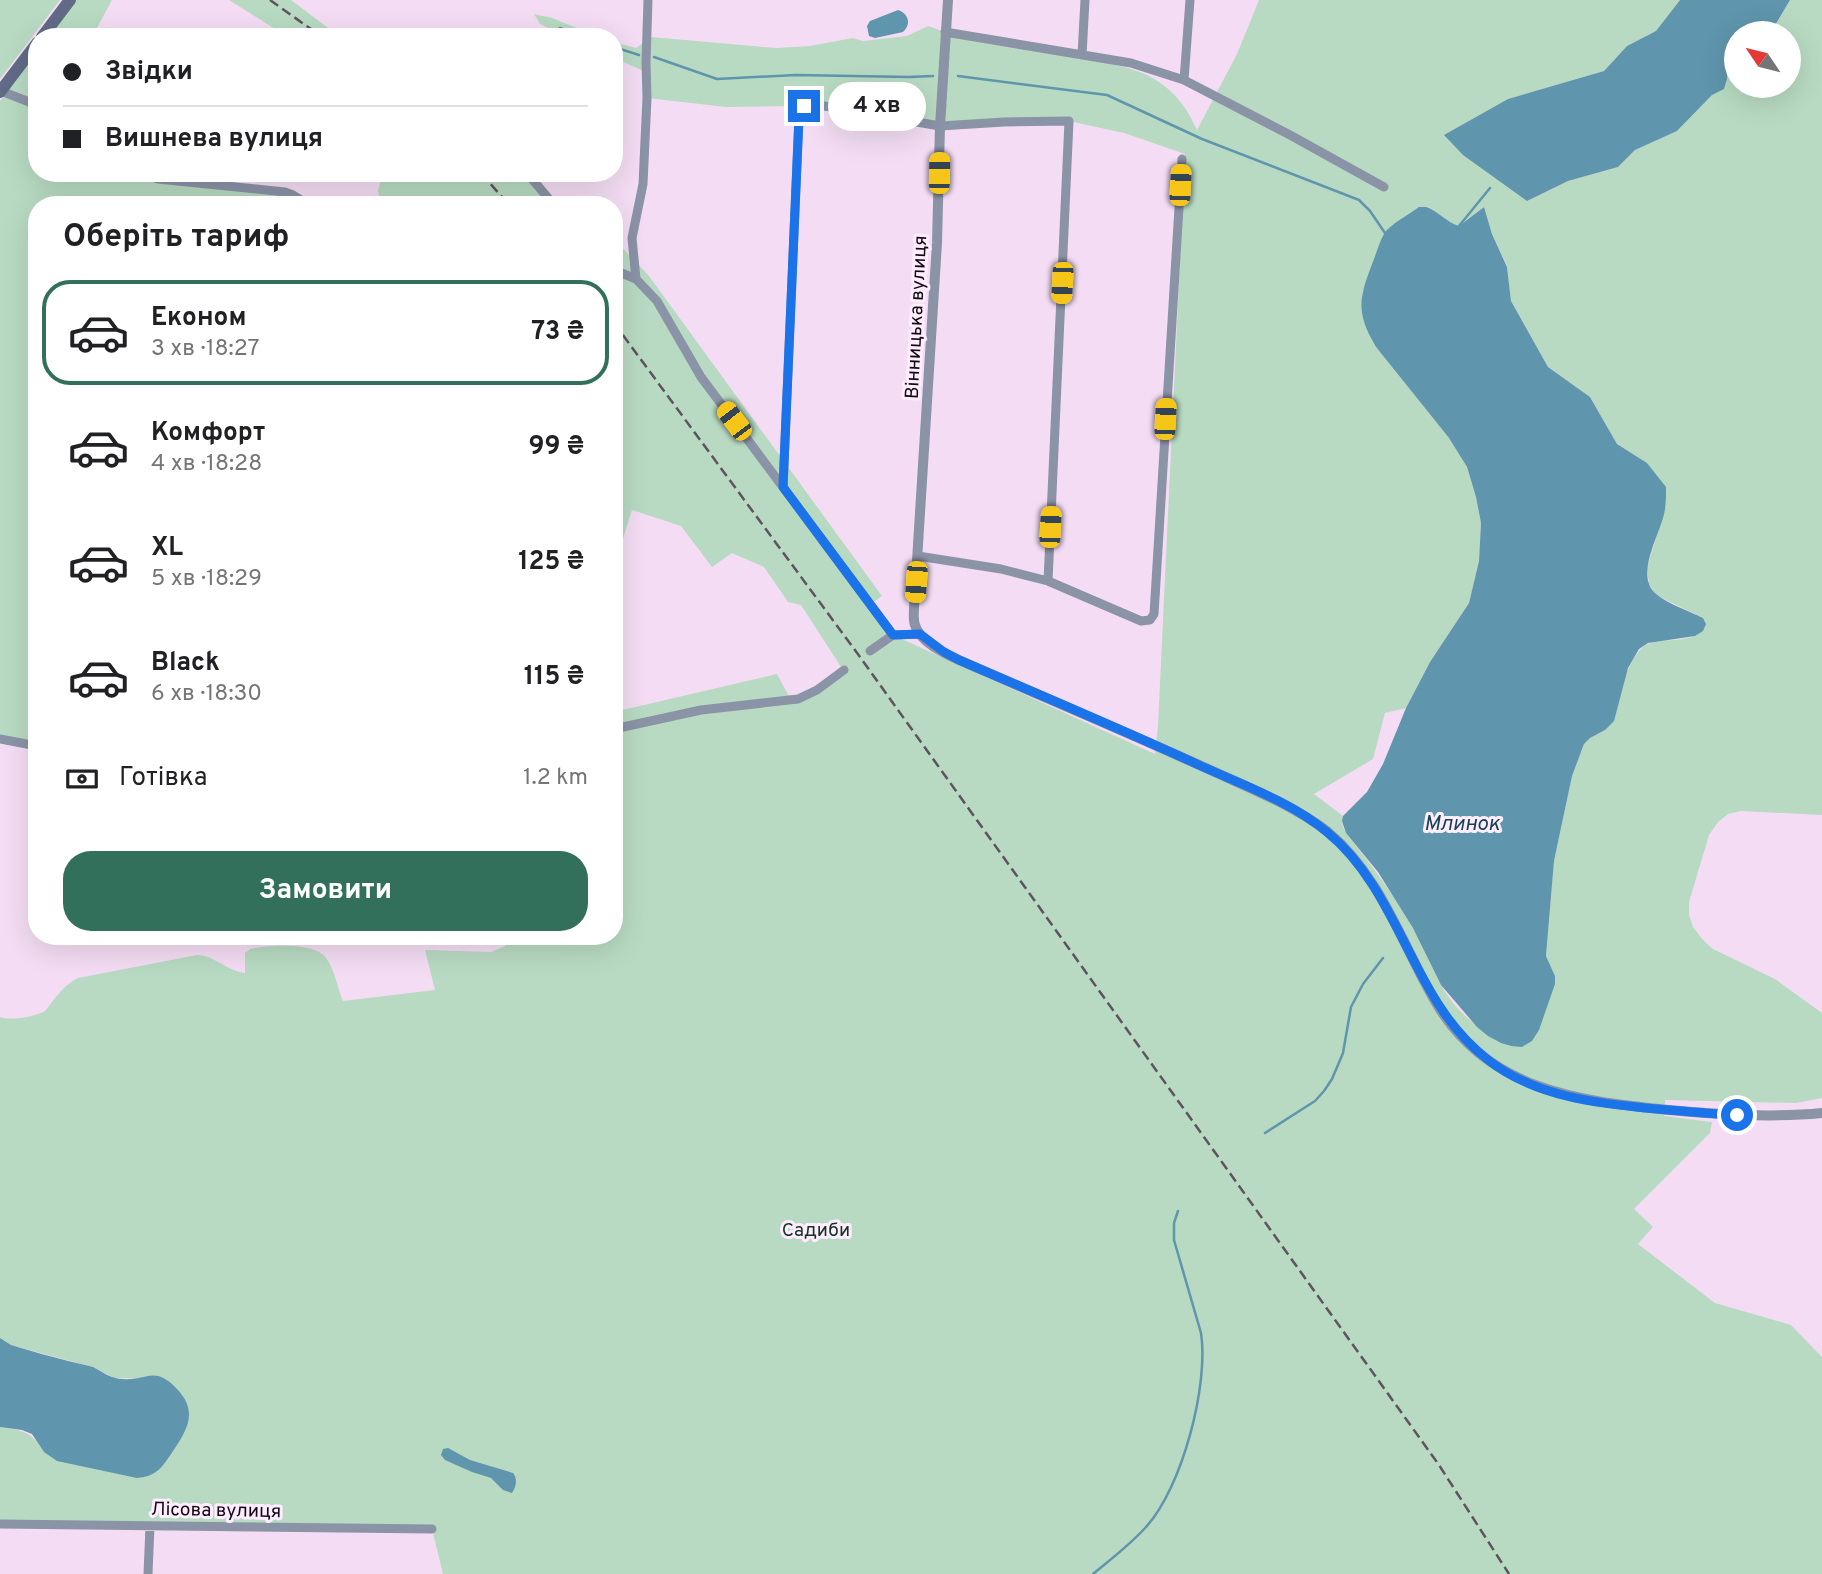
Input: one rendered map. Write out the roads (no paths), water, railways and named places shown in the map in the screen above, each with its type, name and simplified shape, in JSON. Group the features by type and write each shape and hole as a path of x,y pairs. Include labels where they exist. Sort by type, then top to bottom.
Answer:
{"main road":[{"path":"49,28 70,0"},
{"path":"0,91 28,55"}],"street":[{"path":"636,279 632,238 643,184 649,0"},
{"name":"Вінницька вулиця","path":"920,634 914,621 937,243 940,127 948,0"},
{"path":"1082,55 1085,0"},
{"path":"1184,80 1189,0"},
{"path":"945,33 1131,64 1184,80 1384,187"},
{"path":"0,91 28,102"},
{"path":"783,487 799,117 804,106 813,104 940,127 1004,121 1069,121 1048,581"},
{"path":"918,555 1001,569 1048,581 1141,621 1150,620 1154,614 1182,159"},
{"path":"187,182 285,192 295,196"},
{"path":"535,182 546,196"},
{"path":"623,274 636,279 657,301 701,377 893,635"},
{"path":"870,651 893,635 920,634 959,660 1174,753 1267,796 1318,825 1344,847 1369,880 1448,1019 1489,1061 1514,1077 1574,1097 1619,1105 1711,1114 1787,1116 1822,1113"},
{"path":"623,727 701,710 798,699 817,690 844,670"},
{"path":"0,738 28,744"},
{"name":"Лісова вулиця","path":"0,1524 432,1529"},
{"path":"148,1574 150,1526"}],"water":[{"path":"1680,0 1790,0 1778,21 1724,21 1724,89 1712,95 1677,131 1635,150 1618,167 1568,181 1527,201 1463,155 1444,135 1508,99 1604,71 1627,46 1656,31"},
{"path":"898,10 908,19 903,32 875,38 869,36 867,26 870,21"},
{"name":"Млинок","path":"1419,207 1426,207 1459,226 1484,207 1492,234 1507,267 1511,301 1548,367 1590,397 1617,444 1647,463 1666,487 1663,518 1648,563 1649,584 1659,596 1703,618 1706,624 1703,631 1695,636 1648,643 1639,649 1628,668 1614,721 1584,744 1572,776 1554,861 1546,956 1555,976 1555,984 1539,1030 1532,1041 1522,1047 1501,1043 1488,1036 1441,985 1413,928 1378,872 1346,833 1342,821 1343,816 1367,792 1383,764 1406,708 1430,662 1469,603 1479,561 1481,523 1467,467 1449,438 1376,347 1362,313 1365,283 1384,234"},
{"path":"0,1338 11,1345 93,1367 115,1378 162,1378 177,1389 187,1405 188,1420 183,1435 162,1466 155,1473 144,1477 137,1478 57,1461 44,1452 32,1434 0,1427"},
{"path":"448,1448 470,1460 513,1473 516,1483 512,1493 503,1490 491,1478 445,1460 441,1455 443,1449"}],"waterway":[{"path":"623,50 639,55"},
{"path":"654,57 717,79 796,75 933,76"},
{"path":"958,76 1107,95 1202,139 1359,200 1385,233"},
{"path":"1459,226 1490,188"},
{"path":"1265,1133 1315,1101 1324,1091 1343,1053 1351,1007 1363,984 1383,958"},
{"path":"1093,1574 1134,1539 1159,1510 1181,1462 1197,1407 1201,1380 1201,1333 1174,1240 1174,1223 1178,1211"}],"railway":[{"path":"270,0 309,28"},
{"path":"489,182 501,196"},
{"path":"623,335 860,657 1439,1465 1509,1574"}],"park label":[{"name":"Садиби","path":"816,1229"}]}
